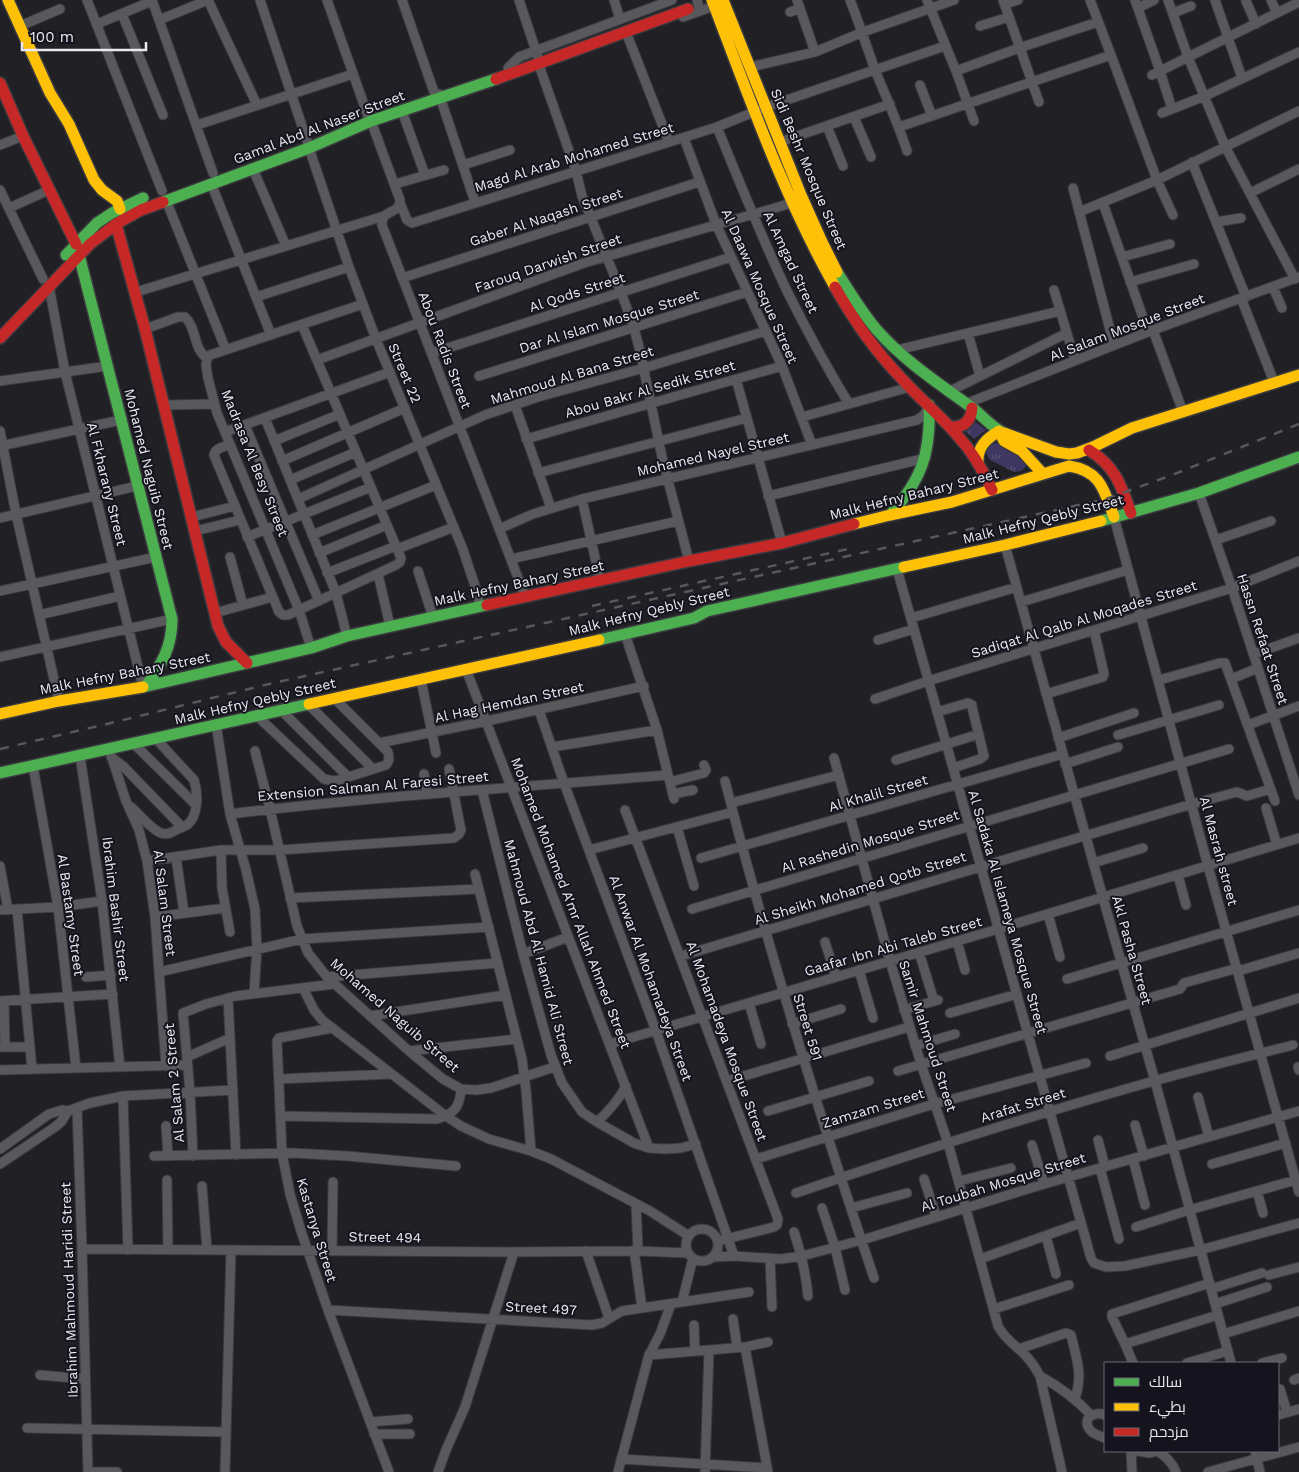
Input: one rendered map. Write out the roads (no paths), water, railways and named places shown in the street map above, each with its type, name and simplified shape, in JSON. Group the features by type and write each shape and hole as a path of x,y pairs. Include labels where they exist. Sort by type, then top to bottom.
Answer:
{"street":[{"path":"8,0 50,93 69,124 94,180 102,190 117,201 120,209"},
{"path":"87,0 226,350"},
{"path":"159,20 208,0 257,105"},
{"name":"Street 22","path":"260,0 349,267 376,339 454,527 469,566 480,606"},
{"path":"136,292 384,216 395,211 399,206 400,203 394,184 327,0"},
{"path":"402,0 475,202"},
{"path":"519,0 536,61 576,170 582,196 634,328 658,441 689,561"},
{"path":"614,0 620,19"},
{"path":"536,61 620,19 672,0"},
{"path":"691,8 697,0"},
{"path":"850,0 907,151"},
{"path":"750,67 815,52 929,4 954,0"},
{"path":"1018,0 1004,2 1039,102"},
{"path":"1090,0 1156,180 1173,215"},
{"path":"1154,0 1136,4 1156,73 1172,109"},
{"path":"1168,0 1188,58 1225,146 1297,278"},
{"path":"1215,0 1242,78"},
{"path":"1270,0 1277,13"},
{"path":"97,24 152,1 197,125 212,178 271,335"},
{"path":"1246,1 1256,24"},
{"path":"536,61 628,37 691,8 721,2"},
{"name":"Sidi Beshr Mosque Street","path":"721,2 750,67 760,109 780,142 794,198 842,279 876,327 897,350 999,431 1021,438 1052,452 1070,454 1089,450"},
{"name":"Sidi Beshr Mosque Street","path":"721,2 794,198 822,264 856,322 881,356 950,427 978,463 992,490"},
{"path":"1156,73 1299,2"},
{"path":"790,12 799,4 815,52"},
{"path":"929,4 974,122"},
{"path":"1173,13 1191,6"},
{"name":"Gamal Abd Al Naser Street","path":"369,119 402,111 437,94 691,8"},
{"path":"20,26 60,9"},
{"path":"122,14 163,115"},
{"path":"980,26 1009,17"},
{"path":"956,71 1098,22"},
{"path":"628,37 669,142"},
{"name":"Magd Al Arab Mohamed Street","path":"400,203 407,220 412,222 718,127 760,109 945,46"},
{"path":"1162,113 1205,96 1299,52"},
{"path":"899,127 1111,55"},
{"name":"Gamal Abd Al Naser Street","path":"212,178 253,169 369,119 508,68 536,61"},
{"path":"197,125 353,74"},
{"path":"920,85 932,116"},
{"name":"Mohamed Naguib Street","path":"1,90 77,249 172,619 172,637 168,651 162,664 145,687"},
{"path":"780,142 890,104"},
{"path":"402,111 425,175"},
{"path":"1079,212 1156,180 1299,111"},
{"path":"854,117 870,157"},
{"path":"826,126 843,166"},
{"name":"Al Amgad Street","path":"718,127 753,214 788,292 849,404"},
{"path":"0,145 23,136"},
{"name":"Al Daawa Mosque Street","path":"684,138 716,224 782,366 812,445"},
{"name":"Gamal Abd Al Naser Street","path":"0,338 97,223 120,209 164,196 308,144"},
{"path":"463,165 510,150"},
{"path":"1192,162 1216,222 1274,382"},
{"path":"253,169 286,246"},
{"path":"1250,193 1299,169"},
{"path":"394,184 444,170"},
{"name":"Gaber Al Naqash Street","path":"402,278 699,182"},
{"path":"1073,188 1114,345"},
{"name":"Al Fkharany Street","path":"0,190 46,283 65,372 120,596 145,687"},
{"path":"8,208 49,190"},
{"name":"Gamal Abd Al Naser Street","path":"77,249 164,196"},
{"name":"Farouq Darwish Street","path":"317,360 606,256 753,214 794,198"},
{"path":"1103,203 1130,282 1184,412"},
{"name":"Abou Radis Street","path":"384,216 382,225 525,596"},
{"path":"1216,222 1241,218"},
{"path":"116,224 146,329 218,626 224,640 247,663"},
{"path":"1122,257 1170,244"},
{"name":"Al Qods Street","path":"432,353 731,257"},
{"path":"1130,282 1194,264"},
{"path":"256,297 349,267"},
{"name":"Al Salam Mosque Street","path":"968,406 1075,360 1297,278"},
{"name":"Gamal Abd Al Naser Street","path":"0,326 46,283"},
{"path":"1274,287 1282,308"},
{"path":"1054,290 1075,360"},
{"name":"Dar Al Islam Mosque Street","path":"479,376 747,292"},
{"path":"146,329 178,317 185,317 190,322 201,353 207,358 210,355 363,304"},
{"path":"897,350 1060,311"},
{"path":"230,444 217,449 214,455 272,597 281,614 288,615 398,564 398,551 302,324"},
{"name":"Mahmoud Al Bana Street","path":"298,499 485,415 766,331"},
{"path":"968,333 980,376"},
{"path":"948,392 1067,333"},
{"name":"Madrasa Al Besy Street","path":"207,358 206,365 214,404 299,610 310,648"},
{"path":"0,381 108,366"},
{"name":"Abou Bakr Al Sedik Street","path":"526,439 782,366"},
{"path":"225,432 390,372"},
{"path":"1131,513 1118,477 1106,461 1089,450 1121,433 1299,375"},
{"path":"736,379 782,543"},
{"path":"802,417 910,387"},
{"path":"164,405 214,404"},
{"path":"515,405 551,508"},
{"path":"890,515 912,489 926,458 929,441 929,405"},
{"name":"Mohamed Nayel Street","path":"499,528 551,508 582,499 916,420 924,415 929,405"},
{"path":"950,427 962,427 966,423 972,413 968,406"},
{"path":"282,461 405,408"},
{"path":"274,441 340,414"},
{"path":"265,418 336,593 347,636"},
{"path":"538,472 747,418"},
{"path":"2,446 121,420"},
{"path":"245,425 319,601"},
{"path":"0,431 16,514 59,701"},
{"path":"978,463 979,451 983,443 988,437 999,431 1004,441 1022,451 1043,474"},
{"path":"290,480 356,452"},
{"name":"Malk Hefny Qebly Street","path":"0,773 80,756 110,753 134,744 216,724 625,634 694,618 707,611 1005,545 1131,513 1200,493 1299,456"},
{"path":"768,496 926,458"},
{"name":"Malk Hefny Bahary Street","path":"0,714 59,701 145,687 310,648 347,636 390,626 689,561 782,543 890,515 952,502 1069,466 1092,473 1100,484 1114,517"},
{"path":"312,535 436,484"},
{"path":"0,518 137,486"},
{"path":"248,537 371,487"},
{"name":"Hassn Refaat Street","path":"1200,493 1274,716 1296,776 1299,795"},
{"path":"582,499 600,580"},
{"path":"192,517 235,506"},
{"name":"Al Masrah street","path":"1114,517 1182,763 1208,866 1262,1053 1299,1192"},
{"path":"195,531 240,520"},
{"path":"510,559 678,521"},
{"path":"1216,540 1271,521"},
{"path":"319,553 387,525"},
{"path":"327,573 398,551 454,527"},
{"name":"Akl Pasha Street","path":"1005,545 1102,898 1155,1081 1231,1362"},
{"path":"0,591 156,557"},
{"path":"230,557 243,605"},
{"name":"Sadiqat Al Qalb Al Moqades Street","path":"876,699 928,681 1232,588 1299,561"},
{"name":"Al Sadaka Al Islameya Mosque Street","path":"897,569 1091,1258 1098,1265 1106,1267 1125,1266 1200,1250"},
{"path":"1021,602 1128,570"},
{"path":"418,571 433,617"},
{"path":"378,574 390,626"},
{"path":"911,618 1017,587"},
{"path":"39,616 120,596"},
{"path":"215,613 272,597"},
{"path":"0,657 172,619"},
{"path":"878,640 914,629"},
{"path":"1046,694 1103,677 1104,674 1094,630"},
{"path":"625,634 644,686 674,796 693,790"},
{"path":"1254,654 1299,638"},
{"path":"1159,680 1223,662 1227,665 1275,801"},
{"path":"1231,679 1258,668"},
{"name":"Mohamed Mohamed A'mr Allah Ahmed Street","path":"466,670 649,1148"},
{"path":"421,680 436,753"},
{"name":"Al Hag Hemdan Street","path":"379,743 644,686"},
{"path":"256,715 320,776 329,781 386,765 390,758 388,752 334,698"},
{"path":"308,704 373,769"},
{"path":"937,712 970,704 972,706 984,754 983,758 953,768"},
{"path":"1118,735 1219,705"},
{"path":"1248,725 1299,706"},
{"path":"281,710 348,777"},
{"name":"Al Anwar Al Mohamadeya Street","path":"539,710 564,783 656,1031 734,1256"},
{"path":"1058,738 1134,713"},
{"path":"216,724 230,814 251,889 257,929 254,993"},
{"path":"552,746 657,730"},
{"path":"896,760 979,734"},
{"path":"126,801 158,832 168,834 188,824 192,819 196,805 194,780 156,739"},
{"path":"134,744 196,805"},
{"path":"1065,764 1118,747"},
{"name":"Al Rashedin Mosque Street","path":"692,909 1229,749"},
{"name":"Mohamed Naguib Street","path":"255,751 280,850 293,912 308,953 327,977 443,1080 461,1089 491,1088 554,1066"},
{"path":"110,753 182,827"},
{"name":"Al Salam Street","path":"110,753 126,801 139,830 147,861 155,917 166,1066"},
{"name":"Al Khalil Street","path":"702,858 1063,754"},
{"name":"Ibrahim Bashir Street","path":"80,756 102,901 120,1067"},
{"name":"Samir Mahmoud Street","path":"834,758 904,1010 959,1181 998,1326 1009,1342 1020,1349 1035,1366 1040,1376"},
{"name":"Extension Salman Al Faresi Street","path":"230,814 427,794 564,783 669,778 704,773 706,770 704,765"},
{"name":"Al Bastamy Street","path":"33,766 58,907 76,1068"},
{"path":"147,861 221,850 280,850 454,838 461,830 449,769"},
{"path":"424,774 427,794"},
{"path":"589,850 677,827 839,775"},
{"name":"Street 591","path":"725,781 792,1024 874,1278"},
{"name":"Al Sheikh Mohamed Qotb Street","path":"681,956 1192,804 1237,792 1248,796 1270,789"},
{"name":"Mahmoud Abd Al Hamid Ali Street","path":"482,790 523,954 554,1066 562,1083 582,1112 634,1143 649,1148 665,1149 681,1148 696,1144"},
{"path":"1266,808 1277,845"},
{"name":"Al Mohamadeya Mosque Street","path":"625,810 779,1222 774,1227 718,1241"},
{"path":"677,827 694,886"},
{"name":"Gaafar Ibn Abi Taleb Street","path":"610,1044 1299,838"},
{"path":"1093,863 1143,848"},
{"path":"221,850 222,888 230,932"},
{"path":"176,856 184,913"},
{"path":"0,866 26,999 32,1069"},
{"path":"475,874 525,1077 531,1150"},
{"path":"1178,875 1186,904"},
{"path":"290,898 479,889"},
{"path":"8,910 58,907 102,901"},
{"path":"155,917 225,908"},
{"path":"1067,980 1299,910"},
{"path":"1048,914 1060,958"},
{"path":"160,972 302,939 489,927"},
{"path":"523,954 568,937"},
{"path":"957,941 965,970"},
{"path":"825,942 836,977"},
{"path":"904,1010 936,1001 919,952"},
{"path":"898,1071 1180,989 1184,983 1299,953"},
{"path":"327,977 498,963"},
{"path":"859,970 873,1018"},
{"path":"86,977 110,975"},
{"name":"Al Salam 2 Street","path":"193,1156 183,1013 206,1004 254,993 334,984"},
{"path":"303,988 314,1010 322,1020 390,1074 461,1126 482,1136 531,1150 551,1159 663,1219 689,1236"},
{"path":"30,1047 2,1047 2,1001 113,994"},
{"path":"950,1013 1017,994"},
{"path":"370,1016 505,995"},
{"path":"228,998 236,1155"},
{"path":"1110,1056 1299,998"},
{"path":"749,1003 761,1044"},
{"path":"792,1024 841,1009"},
{"path":"727,1081 909,1026"},
{"name":"Kastanya Street","path":"332,1028 278,1039 276,1043 282,1153 292,1203 328,1310 389,1472"},
{"path":"915,1046 955,1034"},
{"path":"0,1070 166,1066 187,1061 230,1038"},
{"path":"409,1051 516,1039"},
{"name":"Arafat Street","path":"796,1193 1050,1111 1293,1045"},
{"name":"Zamzam Street","path":"756,1159 934,1104 1086,1062"},
{"path":"279,1079 390,1074"},
{"path":"768,1111 869,1081"},
{"path":"597,1122 613,1106 626,1086"},
{"path":"281,1116 437,1119 453,1112 458,1105 461,1089"},
{"path":"0,1138 2,1148 49,1114 62,1110 72,1110 101,1100 123,1096 233,1090"},
{"path":"123,1096 128,1250"},
{"path":"1198,1097 1208,1137"},
{"path":"0,1164 61,1122 72,1110"},
{"name":"Ibrahim Mahmoud Haridi Street","path":"72,1110 82,1249 88,1472"},
{"name":"Al Toubah Mosque Street","path":"713,1257 734,1256 781,1259 802,1256 1299,1111"},
{"path":"1134,1124 1144,1156"},
{"path":"166,1126 168,1156"},
{"path":"1098,1140 1119,1239"},
{"path":"1212,1164 1286,1143"},
{"path":"1032,1145 1044,1184"},
{"path":"154,1156 282,1153 339,1155 456,1166"},
{"path":"1133,1158 1145,1205"},
{"path":"959,1181 1010,1168"},
{"path":"924,1179 936,1216"},
{"path":"168,1180 168,1250"},
{"path":"1136,1227 1296,1180"},
{"path":"332,1250 333,1182"},
{"path":"202,1186 207,1250"},
{"path":"1257,1191 1263,1213"},
{"path":"851,1208 907,1193"},
{"path":"636,1204 636,1250 642,1308"},
{"path":"822,1208 835,1247 845,1290"},
{"path":"980,1260 1081,1223"},
{"path":"1200,1250 1299,1223"},
{"path":"705,1229 714,1234 718,1241 716,1253 705,1261 697,1260 691,1256 686,1247 689,1236 694,1231 705,1229"},
{"path":"794,1232 802,1256 808,1296"},
{"path":"1046,1236 1056,1274"},
{"name":"Street 494","path":"82,1249 514,1252 636,1250 691,1256"},
{"path":"225,1472 231,1250"},
{"path":"586,1250 609,1318"},
{"path":"438,1472 465,1406 514,1252"},
{"path":"682,1302 691,1256"},
{"path":"770,1259 772,1307"},
{"path":"1133,1362 1112,1317 1114,1313 1210,1286 1299,1267"},
{"path":"994,1309 1069,1285"},
{"path":"1215,1304 1267,1287"},
{"name":"Street 497","path":"328,1310 592,1325 602,1323 622,1312 749,1292"},
{"path":"618,1472 649,1355 660,1334 671,1304"},
{"path":"1223,1334 1299,1311"},
{"path":"1125,1344 1218,1315"},
{"path":"621,1458 705,1468 768,1470 733,1318"},
{"path":"694,1325 695,1351"},
{"path":"1020,1349 1069,1333 1080,1371 1080,1381 1075,1399"},
{"path":"649,1355 741,1347 768,1342"},
{"path":"705,1468 709,1350"},
{"path":"1190,1362 1228,1351"},
{"path":"1266,1362 1282,1358"},
{"path":"40,1375 85,1379"},
{"path":"1040,1376 1075,1399 1091,1415"},
{"path":"1040,1376 1062,1472"},
{"path":"1280,1389 1282,1413 1299,1409"},
{"path":"1104,1415 1096,1413 1091,1415 1087,1424 1096,1434 1104,1438"},
{"path":"370,1422 408,1419"},
{"path":"27,1428 226,1432"},
{"path":"374,1434 410,1434"},
{"path":"1279,1450 1299,1447"},
{"path":"1131,1452 1132,1472"},
{"path":"1159,1452 1164,1454 1173,1464 1176,1472"},
{"path":"1210,1472 1256,1454 1260,1472"},
{"path":"88,1472 117,1472"}],"railway":[{"path":"0,749 269,684 1106,499 1172,475 1299,424"},
{"path":"592,606 848,549"}]}
